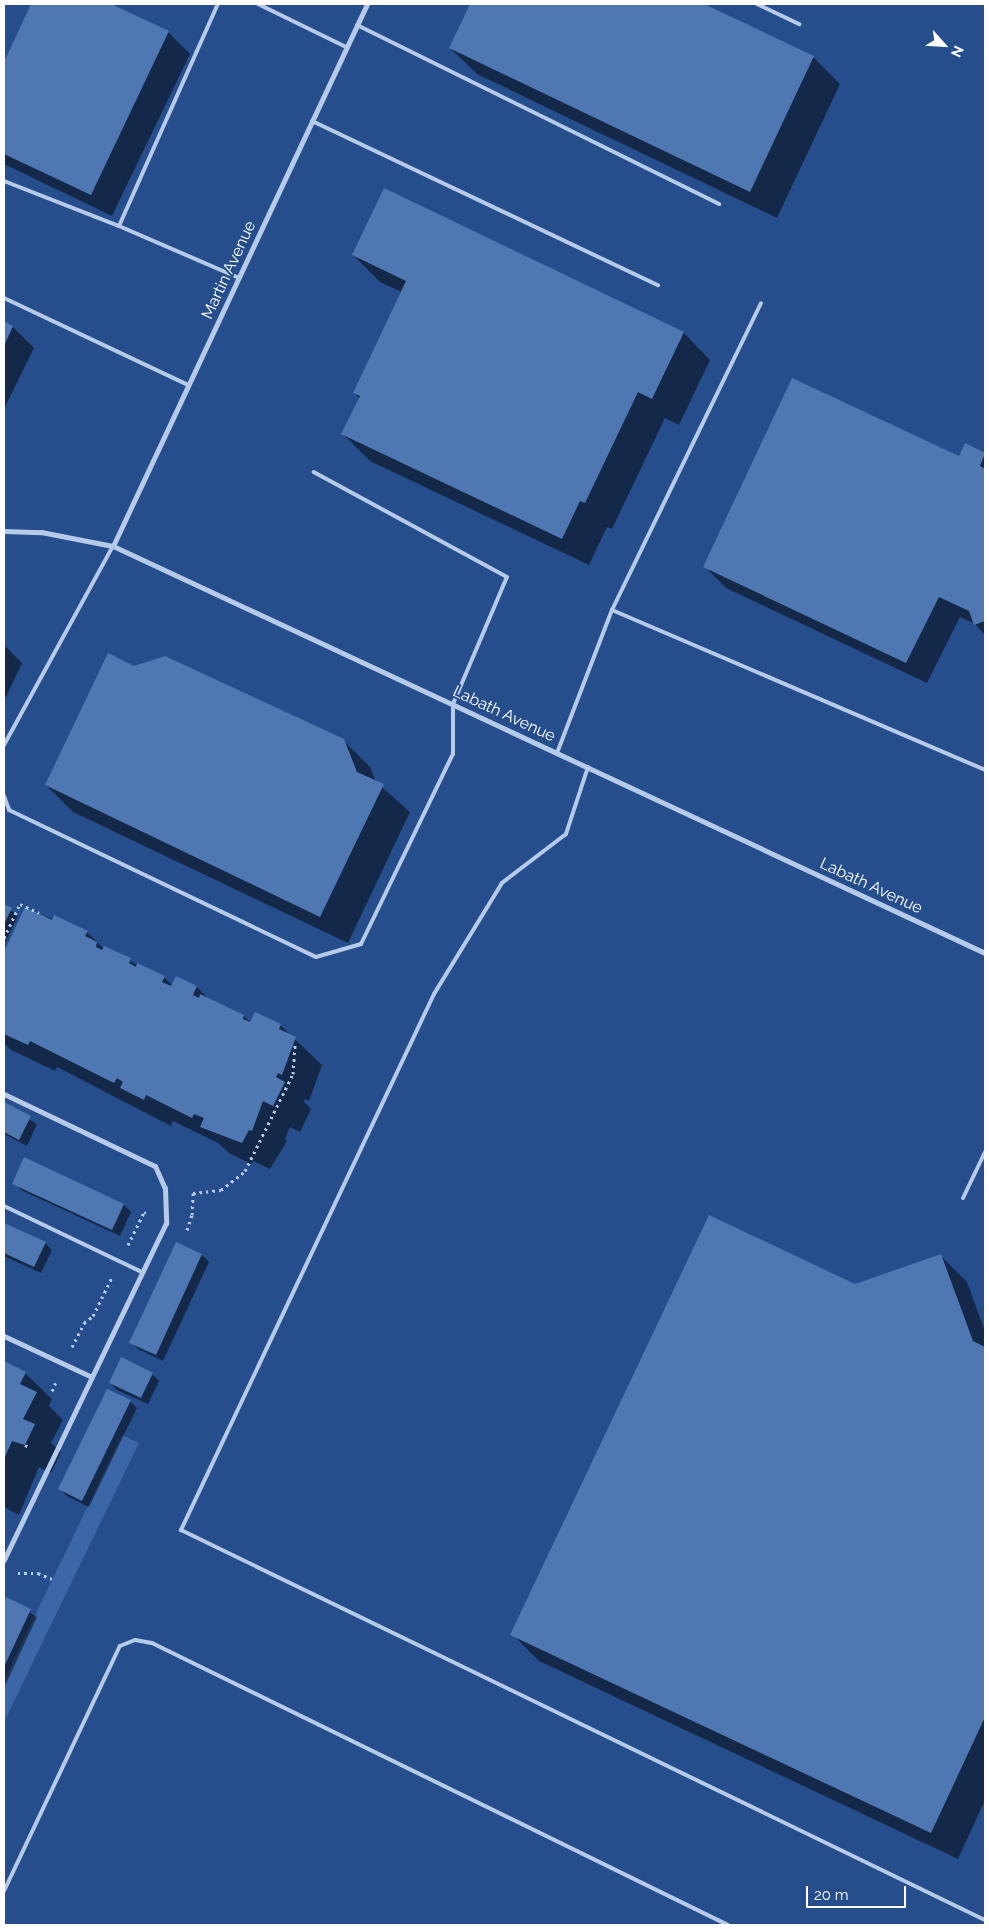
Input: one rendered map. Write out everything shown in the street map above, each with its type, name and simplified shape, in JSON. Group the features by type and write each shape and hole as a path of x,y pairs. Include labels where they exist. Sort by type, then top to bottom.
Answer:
{"street":[{"name":"Martin Avenue","path":"113,546 367,4"},
{"name":"Labath Avenue","path":"4,530 41,532 113,546 985,953"},
{"path":"4,1094 155,1166 165,1188 166,1223 4,1560"},
{"path":"4,1336 92,1376"}],"lane":[{"path":"119,226 218,4"},
{"path":"258,4 346,47"},
{"path":"757,4 799,24"},
{"path":"357,25 720,204"},
{"path":"312,121 658,285"},
{"path":"4,180 119,226 238,278"},
{"path":"4,298 188,385"},
{"path":"557,753 612,610 761,303"},
{"path":"4,796 9,810 316,957 362,944 453,754 453,704 506,577 314,472"},
{"path":"4,746 113,546"},
{"path":"612,610 985,770"},
{"path":"588,767 566,834 502,884 434,994 181,1530 985,1920"},
{"path":"963,1198 985,1152"},
{"path":"4,1206 142,1272"},
{"path":"4,1891 120,1646 135,1640 152,1643 728,1925"}],"path":[{"path":"4,938 20,904 39,913"},
{"path":"12,1570 20,1574 38,1573 52,1579"}],"shaded area":[{"path":"122,1435 139,1443 4,1722 4,1680"}],"building":[{"path":"31,4 111,4 169,31 91,195 4,154 4,62"},
{"path":"470,4 704,4 814,56 750,192 449,48"},
{"path":"384,188 684,332 652,399 638,392 585,503 580,501 562,539 341,434 360,396 353,393 406,281 352,255"},
{"path":"4,321 13,326 4,346"},
{"path":"792,378 959,456 965,443 985,453 980,466 985,469 985,621 974,625 969,611 939,597 906,663 703,567"},
{"path":"108,653 134,666 165,656 344,739 357,772 384,784 320,917 45,785"},
{"path":"4,904 12,908 4,924"},
{"path":"25,907 52,920 54,915 88,931 85,936 97,942 96,947 102,950 104,946 131,958 129,963 136,967 137,963 165,976 162,982 171,986 176,976 197,986 193,995 199,998 200,994 244,1015 243,1019 250,1022 255,1012 281,1024 279,1029 296,1037 282,1075 278,1073 276,1077 285,1082 273,1106 263,1101 252,1131 249,1130 242,1143 200,1127 204,1118 194,1114 192,1118 146,1095 144,1100 120,1088 123,1082 117,1078 114,1083 30,1041 28,1045 4,1034 4,952"},
{"path":"4,1102 31,1116 19,1140 4,1132"},
{"path":"24,1157 124,1204 112,1230 12,1184"},
{"path":"709,1215 855,1284 941,1254 973,1341 985,1347 985,1717 931,1833 510,1635"},
{"path":"4,1223 46,1242 34,1267 4,1253"},
{"path":"176,1242 202,1254 156,1355 129,1343"},
{"path":"121,1357 153,1373 141,1398 109,1383"},
{"path":"4,1361 26,1372 20,1384 37,1392 23,1419 35,1424 25,1445 12,1441 4,1459"},
{"path":"107,1389 131,1400 82,1501 58,1489"},
{"path":"6,1597 31,1609 4,1667 4,1602"}]}
